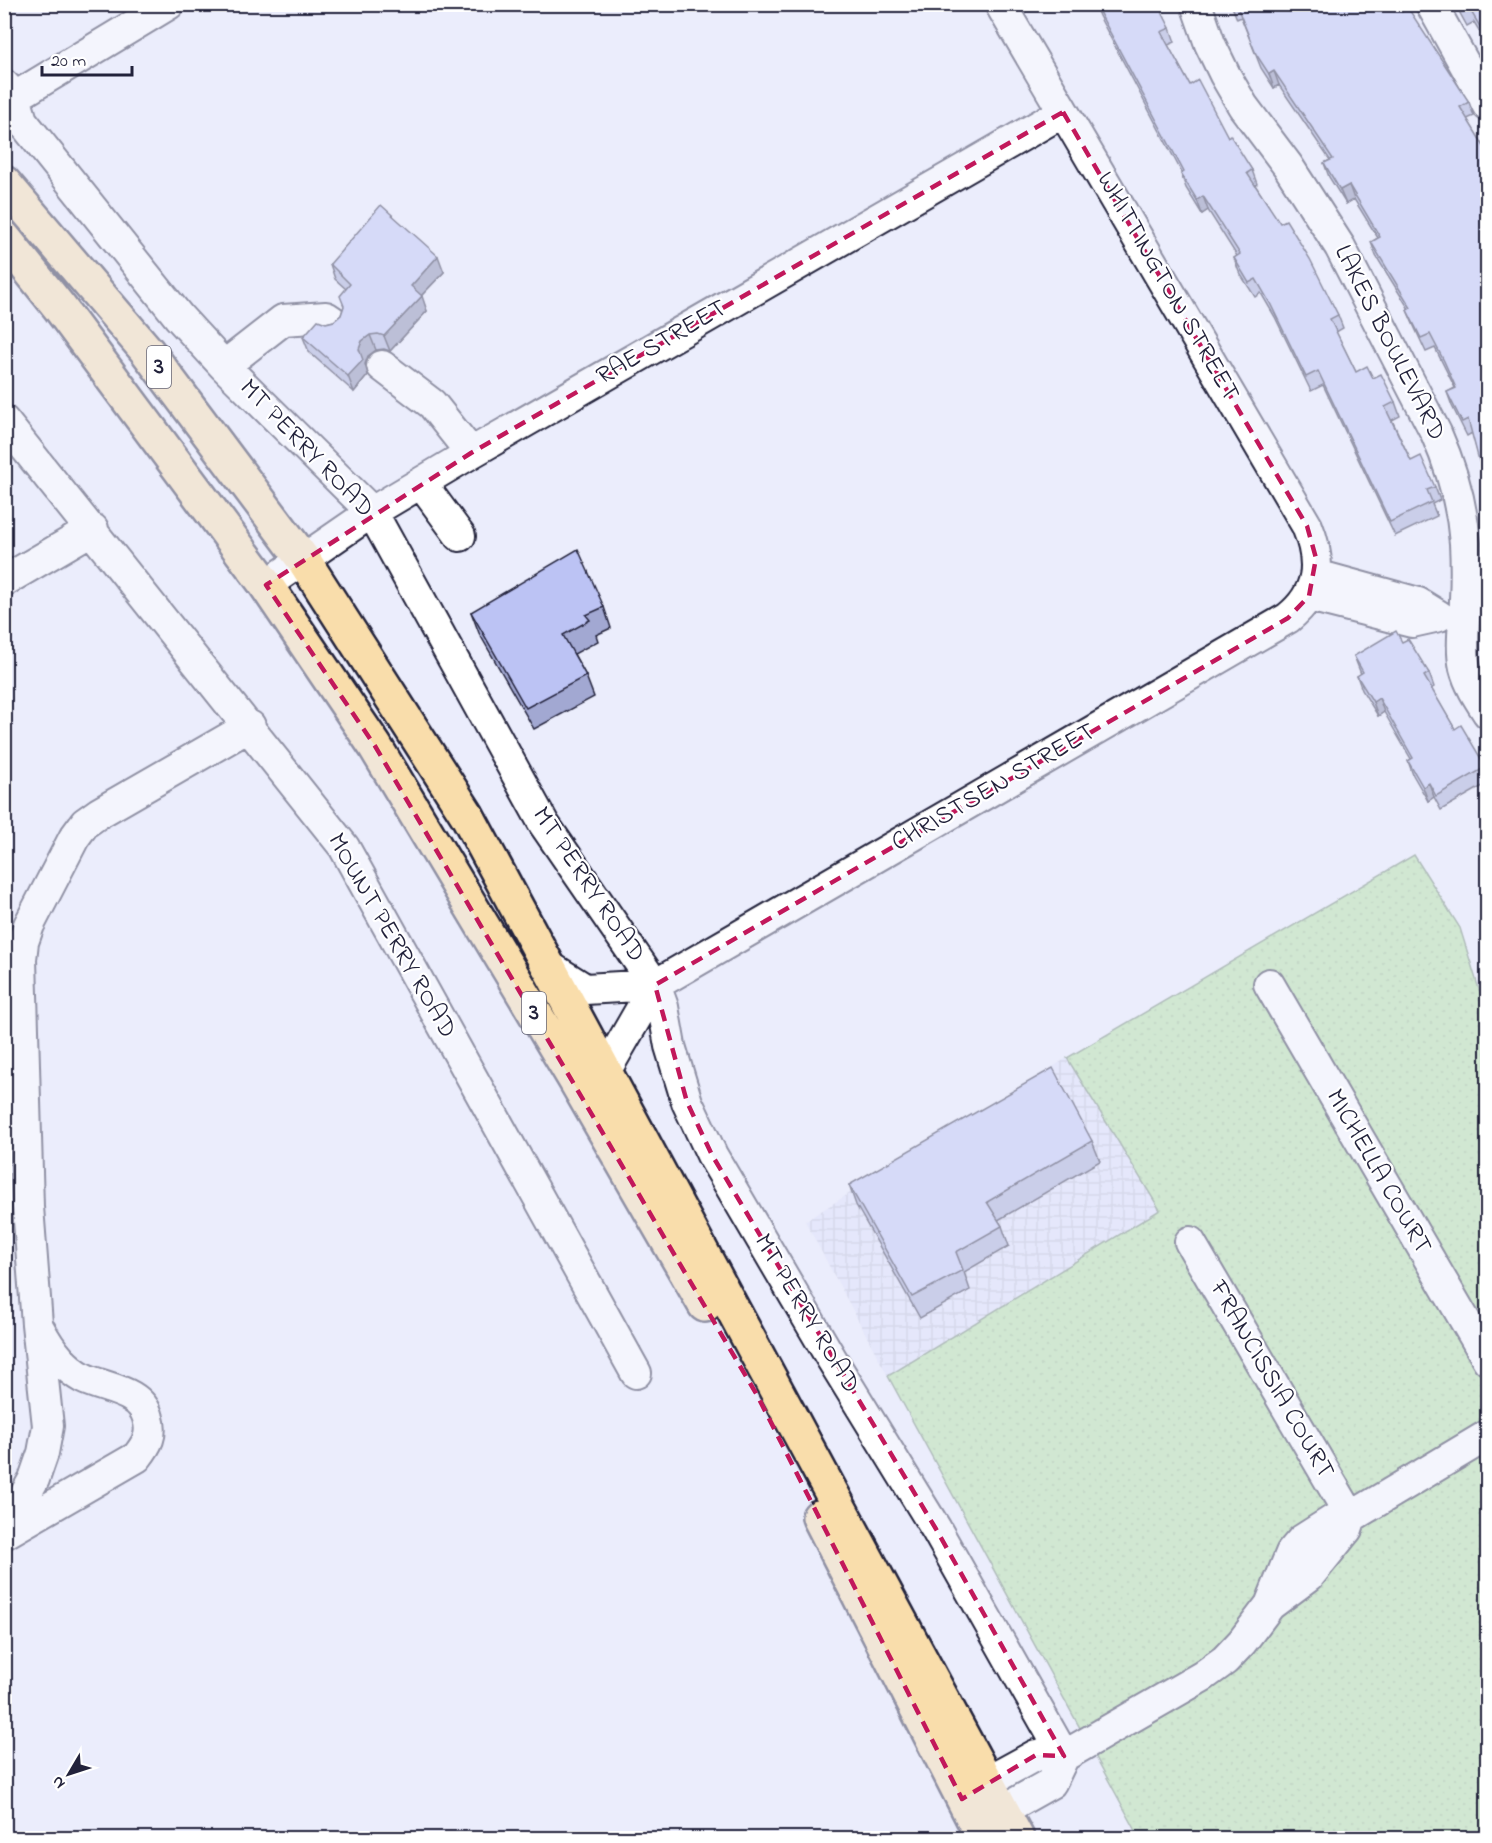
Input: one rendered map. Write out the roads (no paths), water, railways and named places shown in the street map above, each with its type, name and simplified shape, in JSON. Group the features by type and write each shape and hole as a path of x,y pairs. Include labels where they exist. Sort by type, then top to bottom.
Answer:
{"main road":[{"name":"3","path":"4,183 147,351 303,559 467,815 606,1070 714,1276 988,1816"},
{"name":"3","path":"4,238 67,317 266,585 375,746 574,1078 757,1395 988,1816"}],"street":[{"path":"10,91 169,4"},
{"name":"WHITTINGTON STREET","path":"1000,4 1307,526 1317,558 1313,585"},
{"name":"LAKES BOULEVARD","path":"1196,4 1210,44 1244,106 1306,192 1340,247 1448,459 1461,505 1465,544 1465,666 1469,681 1488,713"},
{"path":"1431,4 1488,106"},
{"name":"MT PERRY ROAD","path":"10,91 22,120 179,317 224,366 372,512 544,824 655,985 663,1007 670,1046 687,1102 712,1155 831,1358 936,1529 1064,1756"},
{"name":"RAE STREET","path":"266,585 372,512 471,453 1064,112"},
{"path":"224,366 283,320 326,316 332,321"},
{"path":"382,366 432,404 471,453"},
{"name":"MOUNT PERRY ROAD","path":"4,421 93,529 344,847 636,1373"},
{"path":"421,483 460,536"},
{"path":"4,581 93,529"},
{"path":"1313,585 1418,603 1464,617"},
{"name":"CHRISTSEN STREET","path":"550,967 585,989 655,985 1288,618 1301,607 1313,585"},
{"path":"4,1523 20,1504 34,1479 43,1453 48,1426 37,1324 16,1207 23,942 29,925 74,838 85,824 99,813 250,726"},
{"name":"MICHELLA COURT","path":"1269,984 1488,1360"},
{"name":"CHRISTSEN STREET","path":"606,1070 655,985"},
{"name":"FRANCISSIA COURT","path":"1190,1242 1351,1518"},
{"path":"4,1534 137,1457 147,1444 151,1431 148,1415 140,1403 128,1394 82,1377 62,1362 48,1345 37,1324"},
{"path":"988,1816 1051,1783 1064,1756 1203,1676 1225,1660 1270,1605 1309,1576 1347,1529 1351,1518 1488,1435"}]}
